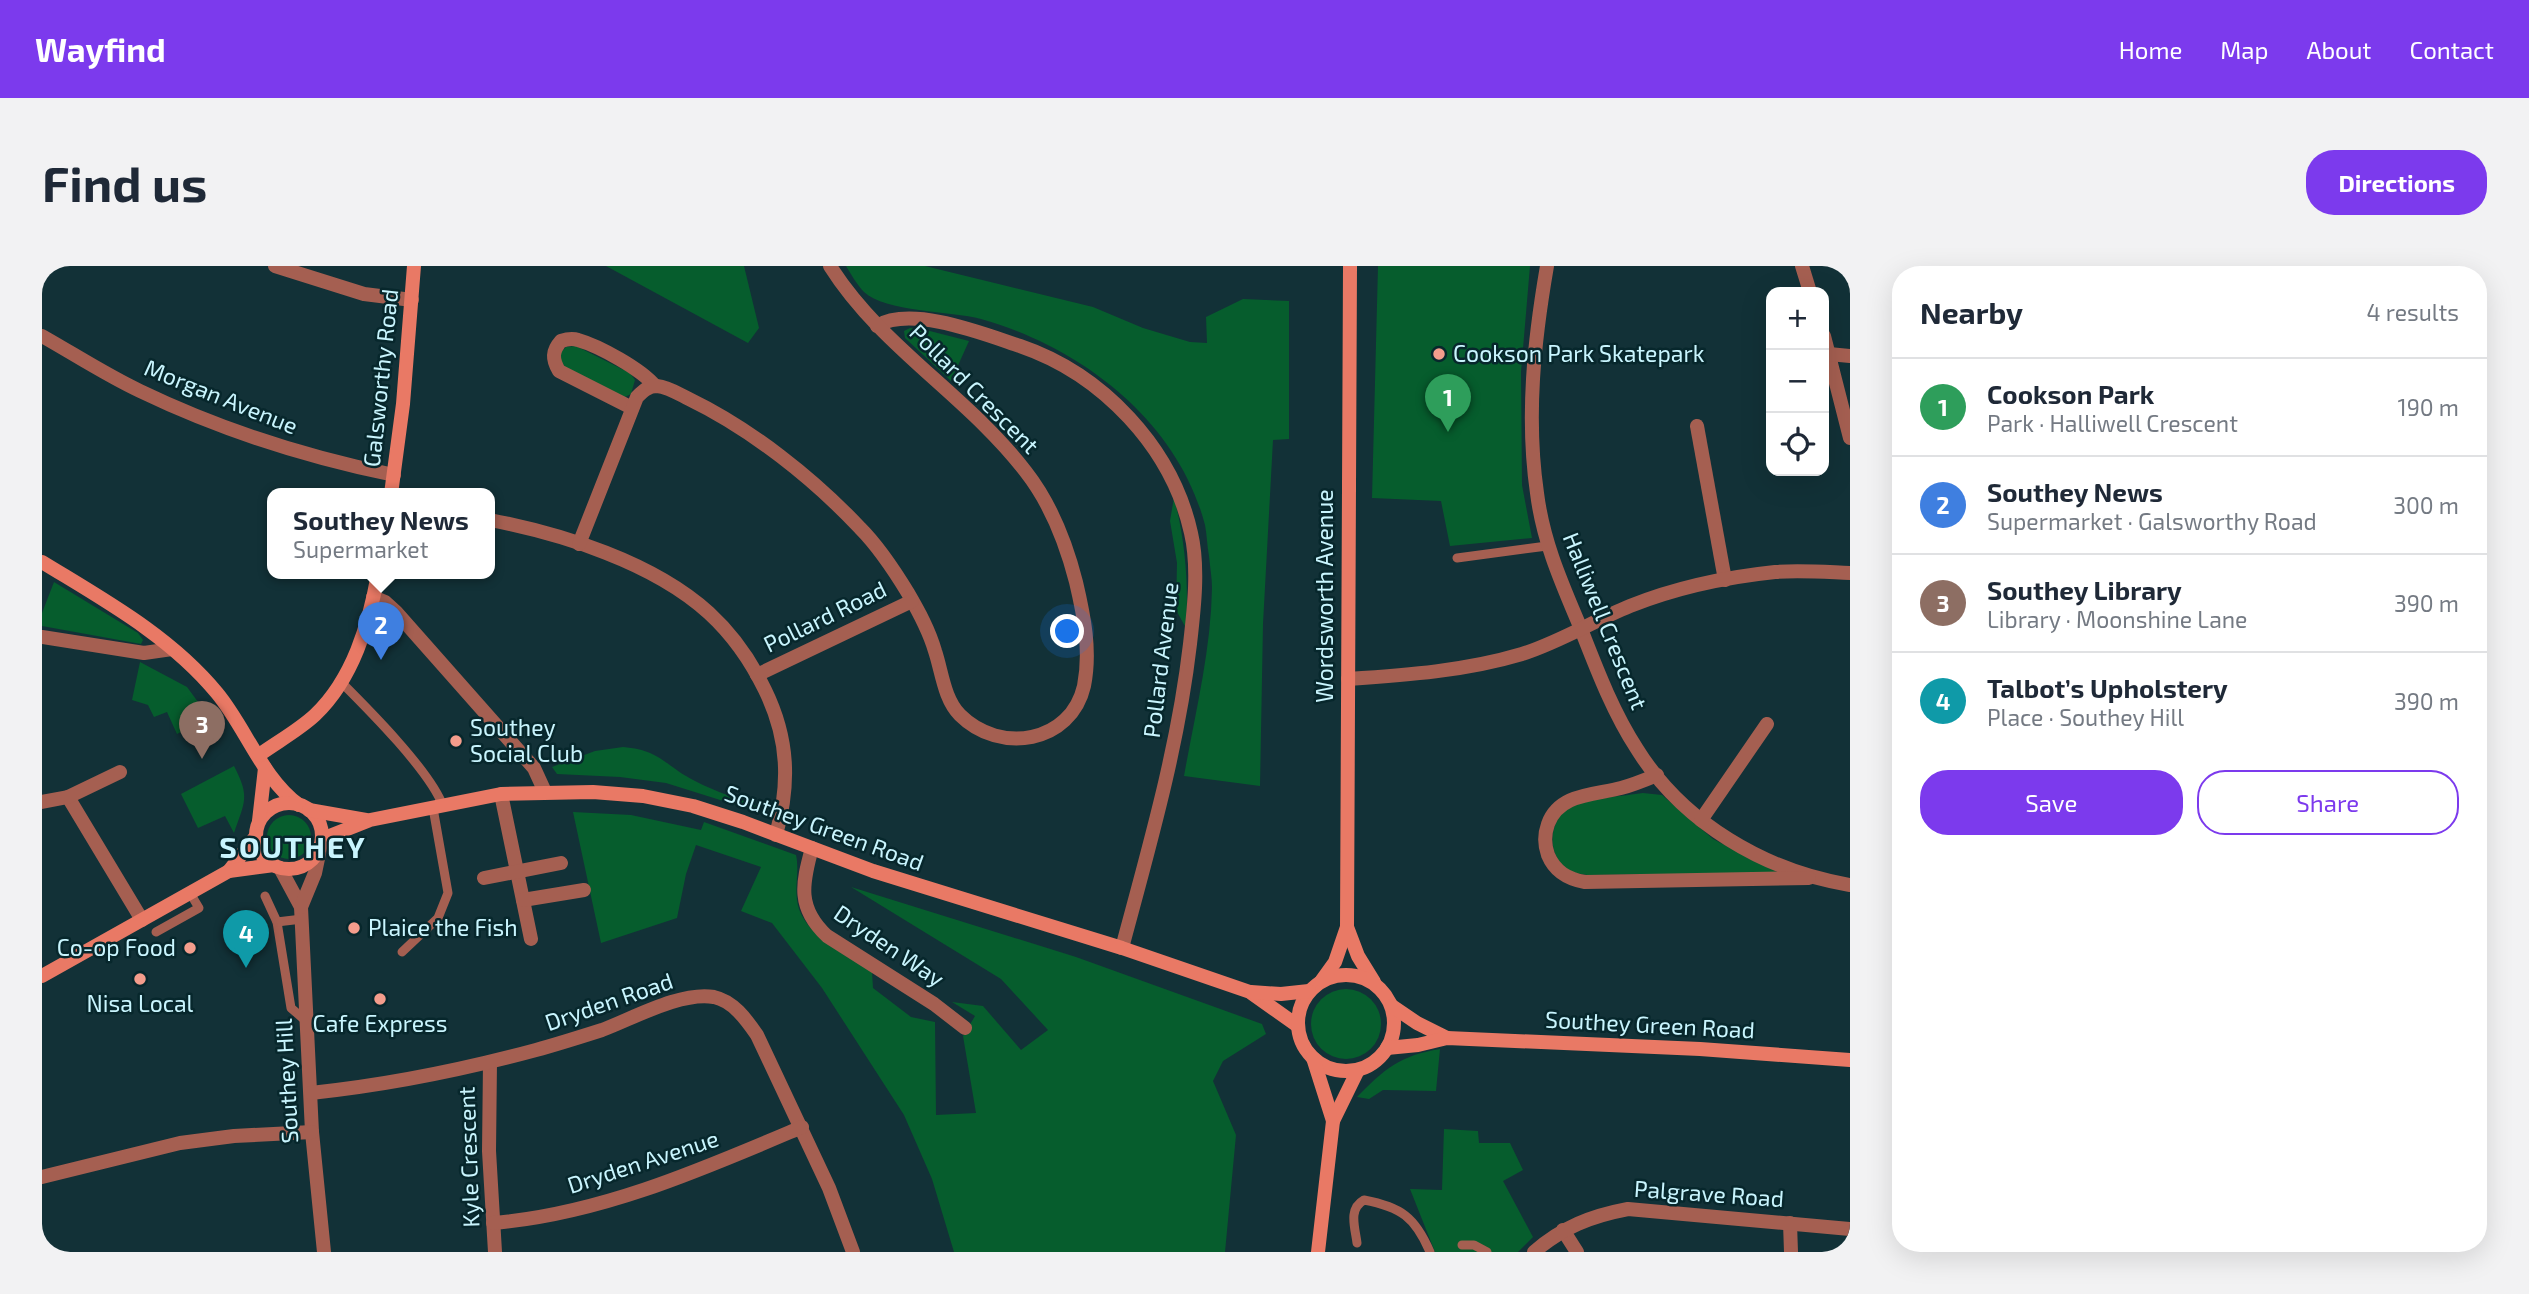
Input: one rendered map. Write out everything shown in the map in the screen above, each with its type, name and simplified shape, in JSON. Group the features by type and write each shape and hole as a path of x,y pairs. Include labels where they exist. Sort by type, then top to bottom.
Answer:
{"street":[{"path":"275,266 364,294 412,300"},
{"name":"Galsworthy Road","path":"392,488 408,364 414,266"},
{"name":"Pollard Crescent","path":"632,408 559,371 553,356 555,347 561,341 577,340 628,365 647,376 655,386 671,390 704,406 748,433 824,492 863,530 893,569 923,621 935,649 949,699 958,714 972,725 1007,739 1027,739 1059,727 1082,695 1087,672 1087,643 1068,553 1048,505 1027,472 990,430 877,326 846,291 830,266"},
{"name":"Wordsworth Avenue","path":"1322,980 1335,962 1347,927 1350,266"},
{"name":"Halliwell Crescent","path":"1547,266 1535,343 1532,392 1537,493 1547,546 1621,723 1638,752 1657,775 1701,820 1725,838 1760,857 1815,878 1850,885"},
{"path":"1802,266 1808,287"},
{"name":"Pollard Avenue","path":"877,326 886,320 913,319 946,323 1033,351 1067,368 1096,387 1132,421 1168,470 1183,503 1192,536 1194,575 1193,620 1185,692 1158,817 1122,948"},
{"name":"Morgan Avenue","path":"42,336 139,391 201,418 266,443 394,475"},
{"path":"1850,356 1829,354 1850,438"},
{"path":"579,544 637,397 644,389 655,386"},
{"path":"1697,426 1725,580"},
{"path":"495,522 579,544 630,564 676,588 716,620 738,644 773,708 783,742 786,777 784,805 776,835"},
{"path":"42,562 139,622 203,677 229,708 262,762 290,799 317,818 321,828 321,844 308,864 289,869 277,866 229,871 42,976"},
{"path":"1348,679 1443,671 1484,663 1556,641 1631,606 1725,580 1776,572 1850,573"},
{"path":"277,866 263,856 257,831 262,762 315,715 341,682 351,665 363,632 376,579"},
{"path":"373,597 385,602 396,612 516,747 534,768 545,792"},
{"name":"Pollard Road","path":"757,675 912,601"},
{"path":"42,637 144,653 172,649"},
{"path":"1701,820 1767,724"},
{"path":"42,802 68,797 120,772"},
{"name":"Halliwell Crescent","path":"1657,775 1621,788 1569,800 1557,808 1549,820 1545,846 1551,862 1559,872 1572,880 1585,882 1815,878"},
{"name":"Southey Green Road","path":"321,844 370,821 501,794 593,792 643,796 693,806 873,872 1122,948 1250,992 1281,994 1309,991"},
{"path":"501,794 531,939"},
{"path":"68,797 142,920"},
{"path":"229,871 270,810 289,803 304,807"},
{"name":"Southey Green Road","path":"304,807 370,821"},
{"name":"Southey Hill","path":"321,844 302,913 312,1132 324,1252"},
{"name":"Dryden Way","path":"812,848 803,890 804,900 816,926 827,936 934,1004 965,1028"},
{"path":"484,878 561,863"},
{"name":"Southey Hill","path":"277,866 302,913"},
{"path":"523,901 584,890"},
{"name":"Wordsworth Avenue","path":"1347,927 1358,956 1375,984"},
{"path":"1313,1058 1326,1067 1342,1071 1358,1070 1378,1059 1393,1034 1392,1006 1385,993 1362,977 1349,974 1335,976 1322,980 1309,991 1298,1013 1300,1038 1313,1058 1334,1121"},
{"name":"Southey Green Road","path":"1250,992 1298,1026"},
{"name":"Dryden Road","path":"311,1093 397,1082 490,1062 600,1030 680,999 714,997 735,1008 757,1035 829,1188 853,1252"},
{"name":"Southey Green Road","path":"1392,1006 1417,1023 1447,1038"},
{"name":"Southey Green Road","path":"1387,1048 1418,1045 1447,1038 1700,1049 1850,1060"},
{"name":"Kyle Crescent","path":"490,1062 489,1151 495,1252"},
{"path":"1318,1252 1334,1121 1358,1070"},
{"name":"Dryden Avenue","path":"493,1223 581,1208 636,1192 698,1170 802,1127"},
{"path":"42,1177 180,1143 234,1136 312,1132"},
{"name":"Palgrave Road","path":"1534,1252 1563,1230 1591,1216 1628,1209 1850,1228"},
{"path":"1790,1223 1791,1252"},
{"path":"1563,1230 1577,1252"}],"lane":[{"path":"1457,558 1547,546"},
{"path":"341,682 437,790 448,893 438,918 402,952"},
{"path":"156,932 199,908 190,893"},
{"path":"265,896 277,922 291,1008 306,1021"},
{"path":"277,922 302,913"},
{"path":"1357,1243 1353,1210 1356,1204 1364,1199 1408,1216 1420,1228 1430,1252"},
{"path":"1462,1245 1474,1245 1487,1252"}],"green space":[{"path":"606,266 744,266 759,328 748,343"},
{"path":"846,266 925,266 1093,307 1143,328 1190,342 1207,343 1206,317 1243,299 1289,301 1289,439 1273,440 1263,624 1260,786 1184,776 1206,659 1211,612 1211,576 1205,525 1192,487 1173,453 1149,421 1089,369 1054,348 981,319 902,307 874,299 861,289"},
{"path":"1378,266 1530,266 1521,372 1522,485 1532,538 1450,546 1441,501 1372,498"},
{"path":"910,328 969,341 951,381 905,338 904,331"},
{"path":"576,346 630,373 635,380 631,394 623,398 566,369 561,361 561,352 566,347"},
{"path":"1174,497 1185,562 1186,628 1176,610 1177,563 1170,521"},
{"path":"54,582 138,633 143,640 141,644 42,626 42,613"},
{"path":"140,662 187,687 201,706 195,710 202,721 177,734 167,712 154,717 148,705 132,700"},
{"path":"623,747 646,751 703,785 761,807 752,810 666,783 620,777 557,774 552,767 595,751"},
{"path":"234,766 242,785 244,799 234,833 225,816 198,828 181,794"},
{"path":"1643,793 1662,795 1713,839 1779,873 1587,875 1569,870 1560,862 1555,854 1553,836 1555,826 1565,811 1573,805 1588,801"},
{"path":"573,812 631,815 701,830 704,822 796,855 797,902 804,920 820,938 872,972 873,988 911,1017 935,1022 936,1115 976,1113 963,1036 975,1016 952,1002 983,1006 1021,1050 1048,1030 1001,979 851,887 1076,957 1262,1024 1266,1034 1223,1061 1213,1081 1236,1135 1225,1252 954,1252 932,1179 904,1115 822,988 772,923 741,911 761,867 696,845 686,874 677,918 601,943"},
{"path":"289,815 305,821 311,837 305,853 289,859 273,853 267,837 273,821"},
{"path":"1346,989 1371,999 1381,1024 1371,1049 1346,1059 1321,1049 1311,1024 1321,999"},
{"path":"1440,1049 1436,1091 1383,1090 1369,1099 1357,1097 1404,1059"},
{"path":"1444,1129 1478,1131 1479,1143 1510,1143 1523,1170 1503,1181 1533,1237 1518,1252 1435,1252 1410,1189 1442,1190"}],"place":[{"name":"Cookson Park Skatepark","path":"1439,354"},
{"name":"Cookson Park","path":"1448,432"},
{"name":"Southey News","path":"381,660"},
{"name":"Southey Social Club","path":"456,741"},
{"name":"Southey Library","path":"202,759"},
{"name":"Plaice the Fish","path":"354,928"},
{"name":"Co-op Food","path":"190,948"},
{"name":"Talbot’s Upholstery","path":"246,968"},
{"name":"Nisa Local","path":"140,979"},
{"name":"Cafe Express","path":"380,999"}],"district":[{"name":"SOUTHEY","path":"293,848"}]}
